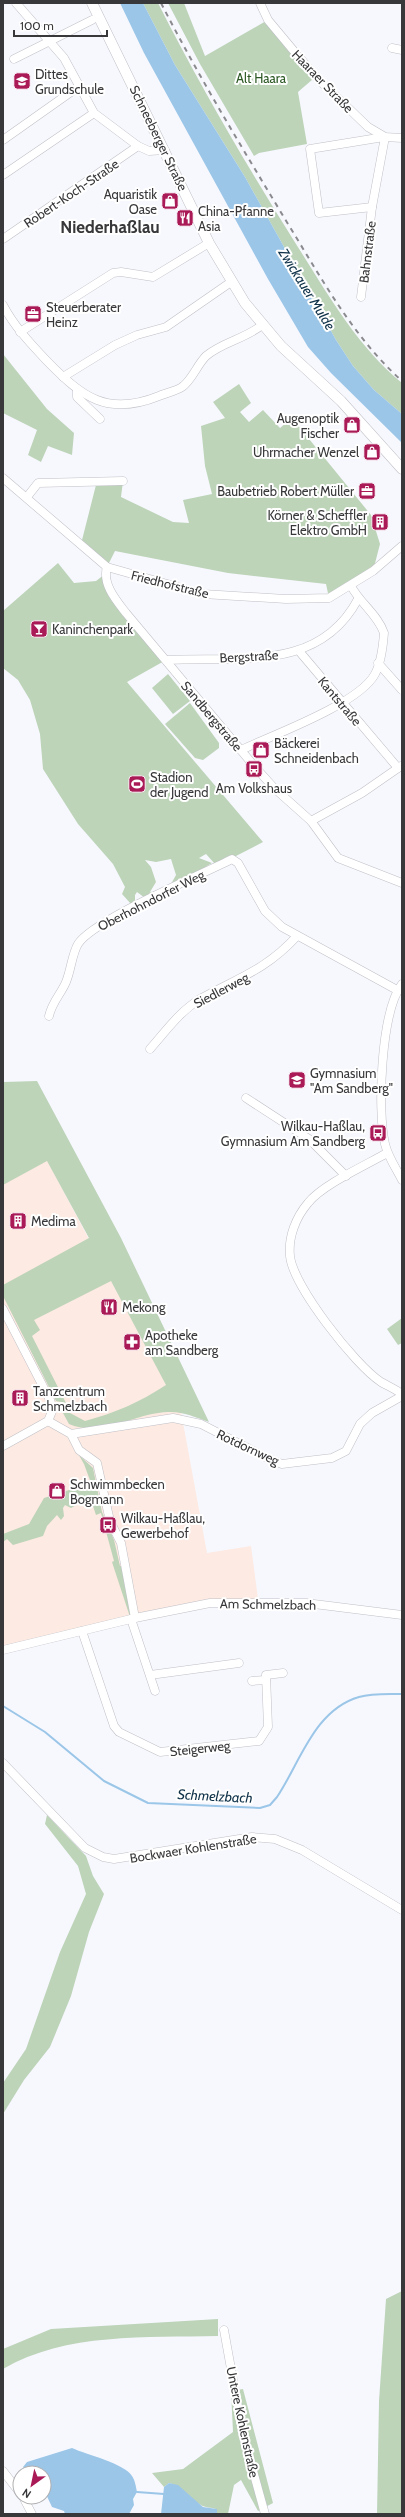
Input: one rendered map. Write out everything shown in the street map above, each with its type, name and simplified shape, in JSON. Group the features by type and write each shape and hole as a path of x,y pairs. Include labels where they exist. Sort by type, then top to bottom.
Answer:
{"main road":[{"name":"Schneeberger Straße","path":"92,3 210,243 231,282 262,325 281,346 341,401 402,469"}],"street":[{"path":"16,3 50,40 64,58 78,88 94,113 138,146 149,150 165,150"},
{"name":"Haaraer Straße","path":"260,3 268,20 317,78 368,127 385,137 402,138"},
{"path":"14,59 92,20"},
{"path":"392,48 402,50"},
{"path":"3,140 78,88"},
{"path":"3,175 94,113"},
{"path":"372,207 319,213 310,148 385,137"},
{"name":"Bahnstraße","path":"361,297 372,207 385,137"},
{"name":"Robert-Koch-Straße","path":"3,239 138,146"},
{"path":"20,332 113,273 121,272 153,277 210,243"},
{"path":"63,377 115,345 137,335 166,326 231,282"},
{"path":"3,305 20,332 63,377 77,389 102,402 119,406 139,404 183,387 206,356 253,332 262,325"},
{"path":"77,389 77,397 100,419"},
{"name":"Friedhofstraße","path":"3,478 107,566 203,594 311,599 330,598 351,586 387,560 402,546"},
{"path":"27,497 38,483 123,481"},
{"name":"Sandbergstraße","path":"107,566 105,574 110,591 241,750 274,788 311,821 338,858 402,883"},
{"path":"241,750 341,703 354,696 370,681 378,663 384,633 373,614 358,599 351,586"},
{"name":"Bergstraße","path":"166,660 277,656 299,651 334,633 350,614 358,599"},
{"name":"Kantstraße","path":"299,651 341,703 400,767"},
{"path":"378,663 402,690"},
{"path":"311,821 362,793 400,767"},
{"name":"Oberhohndorfer Weg","path":"49,1016 51,1004 66,982 78,944 94,929 125,911 234,860 265,911 297,936"},
{"path":"297,936 399,987 384,1037 381,1114 387,1153 402,1180"},
{"name":"Siedlerweg","path":"150,1049 179,1014 199,1000 264,966 297,936"},
{"path":"246,1098 309,1139 346,1176"},
{"path":"387,1153 346,1176 309,1202 296,1220 289,1244 290,1257 296,1277 313,1305 347,1347 381,1381 402,1395"},
{"path":"3,1309 50,1400 53,1409 48,1421 3,1446"},
{"name":"Rotdornweg","path":"71,1434 173,1418 185,1419 201,1424 282,1464 332,1458 346,1451 360,1424 372,1413 402,1395"},
{"path":"48,1421 71,1434 79,1450 97,1463 110,1521 121,1543 133,1619 155,1691"},
{"name":"Am Schmelzbach","path":"3,1650 133,1619 210,1603 306,1603 402,1616"},
{"name":"Steigerweg","path":"82,1631 114,1726 119,1732 160,1752 259,1741 268,1727 266,1680"},
{"path":"150,1675 239,1663"},
{"path":"252,1681 266,1680 266,1675 283,1673"},
{"name":"Bockwaer Kohlenstraße","path":"3,1763 85,1848 103,1857 114,1859 252,1837 275,1839 302,1850 402,1910"},
{"name":"Untere Kohlenstraße","path":"224,2330 244,2435 265,2514"},
{"path":"3,2471 12,2483"},
{"path":"27,2505 32,2514"}],"shaded area":[{"path":"16,1102 181,1412 207,1553 251,1546 258,1599 210,1603 3,1650 3,1104"}],"green space":[{"path":"143,3 158,3 190,65 224,125 320,281 357,336 402,383 402,414 374,390 353,366 336,340 245,177 175,65"},
{"name":"Alt Haara","path":"168,3 184,3 205,56 266,21 313,79 298,92 307,144 259,153 254,156 200,64"},
{"path":"3,354 47,409 74,433 72,455 48,446 41,462 28,455 37,430 3,413"},
{"path":"239,384 251,403 240,412 249,422 263,410 280,428 292,418 371,515 380,544 373,571 329,598 326,584 228,573 115,551 107,567 81,544 97,481 123,481 121,497 173,522 189,523 183,500 212,494 205,466 201,426 225,418 213,402"},
{"path":"58,563 74,583 96,581 105,574 110,591 166,660 127,682 263,842 236,856 232,856 215,864 206,854 199,858 212,863 202,869 204,872 171,884 176,875 171,859 156,862 145,860 151,867 156,882 150,892 160,891 145,898 137,892 135,895 135,903 131,904 122,894 125,887 113,864 78,824 43,769 40,734 30,700 18,680 3,668 3,611"},
{"path":"168,674 190,701 173,714 152,688"},
{"path":"190,703 219,743 219,748 203,760 195,758 165,724"},
{"path":"37,1081 121,1238 209,1422 183,1413 168,1412 143,1416 106,1427 81,1428 69,1424 63,1413 70,1413 85,1421 127,1406 147,1397 166,1385 111,1281 34,1320 40,1330 32,1336 66,1403 56,1401 3,1296 3,1285 89,1238 47,1161 3,1185 3,1082"},
{"path":"402,1318 402,1343 398,1345 387,1329"},
{"path":"72,1443 81,1457 93,1468 102,1512 114,1540 120,1566 123,1566 125,1587 132,1613 130,1617 112,1562 114,1561 101,1513 96,1515 91,1500 87,1499 71,1508 65,1505 63,1508 64,1516 61,1520 57,1515 47,1526 43,1536 13,1545 7,1539 3,1542 3,1534 29,1524 44,1498 91,1483 84,1464"},
{"path":"47,1815 86,1856 93,1876 104,1894 89,1932 71,1996 50,2047 24,2080 3,2114 3,2083 26,2049 60,1952 86,1894 78,1866 45,1824"},
{"path":"402,2291 402,2514 377,2514 379,2401 386,2299"},
{"path":"218,2319 218,2336 108,2339 80,2343 27,2357 3,2369 3,2349 51,2329"},
{"path":"243,2389 273,2503 258,2511 241,2480 234,2485 228,2514 217,2514 216,2509 203,2506 182,2489 169,2483 164,2487 152,2473 183,2469 233,2432 231,2391"}],"water":[{"name":"Zwickauer Mulde","path":"120,3 143,3 175,65 245,177 336,340 353,366 374,390 402,414 402,443 331,373 308,347 268,279 144,53"},
{"path":"72,2448 113,2463 128,2471 135,2482 137,2492 133,2499 134,2505 129,2514 65,2514 64,2511 52,2507 51,2505 52,2465 25,2465 27,2462"},
{"path":"169,2483 178,2485 203,2507 217,2509 217,2514 161,2514 164,2487"}],"waterway":[{"name":"Schmelzbach","path":"3,1706 45,1732 104,1781 148,1803 260,1808 270,1805 277,1797 310,1739 319,1725 330,1713 359,1697 375,1694 402,1694"},
{"path":"137,2492 164,2494"}],"railway":[{"path":"161,3 223,115 339,307 368,346 402,381"}],"place":[{"name":"Dittes Grundschule","path":"22,81"},
{"name":"Aquaristik Oase","path":"170,201"},
{"name":"China-Pfanne Asia","path":"185,218"},
{"name":"Steuerberater Heinz","path":"33,314"},
{"name":"Augenoptik Fischer","path":"352,425"},
{"name":"Uhrmacher Wenzel","path":"372,452"},
{"name":"Baubetrieb Robert Müller","path":"367,491"},
{"name":"Körner & Scheffler Elektro GmbH","path":"380,522"},
{"name":"Kaninchenpark","path":"39,629"},
{"name":"Bäckerei Schneidenbach","path":"261,750"},
{"name":"Am Volkshaus","path":"254,769"},
{"name":"Stadion der Jugend","path":"137,784"},
{"name":"Gymnasium \"Am Sandberg\"","path":"297,1080"},
{"name":"Wilkau-Haßlau, Gymnasium Am Sandberg","path":"378,1133"},
{"name":"Medima","path":"18,1221"},
{"name":"Mekong","path":"109,1307"},
{"name":"Apotheke am Sandberg","path":"132,1342"},
{"name":"Tanzcentrum Schmelzbach","path":"20,1398"},
{"name":"Schwimmbecken Bogmann","path":"57,1491"},
{"name":"Wilkau-Haßlau, Gewerbehof","path":"108,1525"}],"district":[{"name":"Niederhaßlau","path":"110,227"}]}
